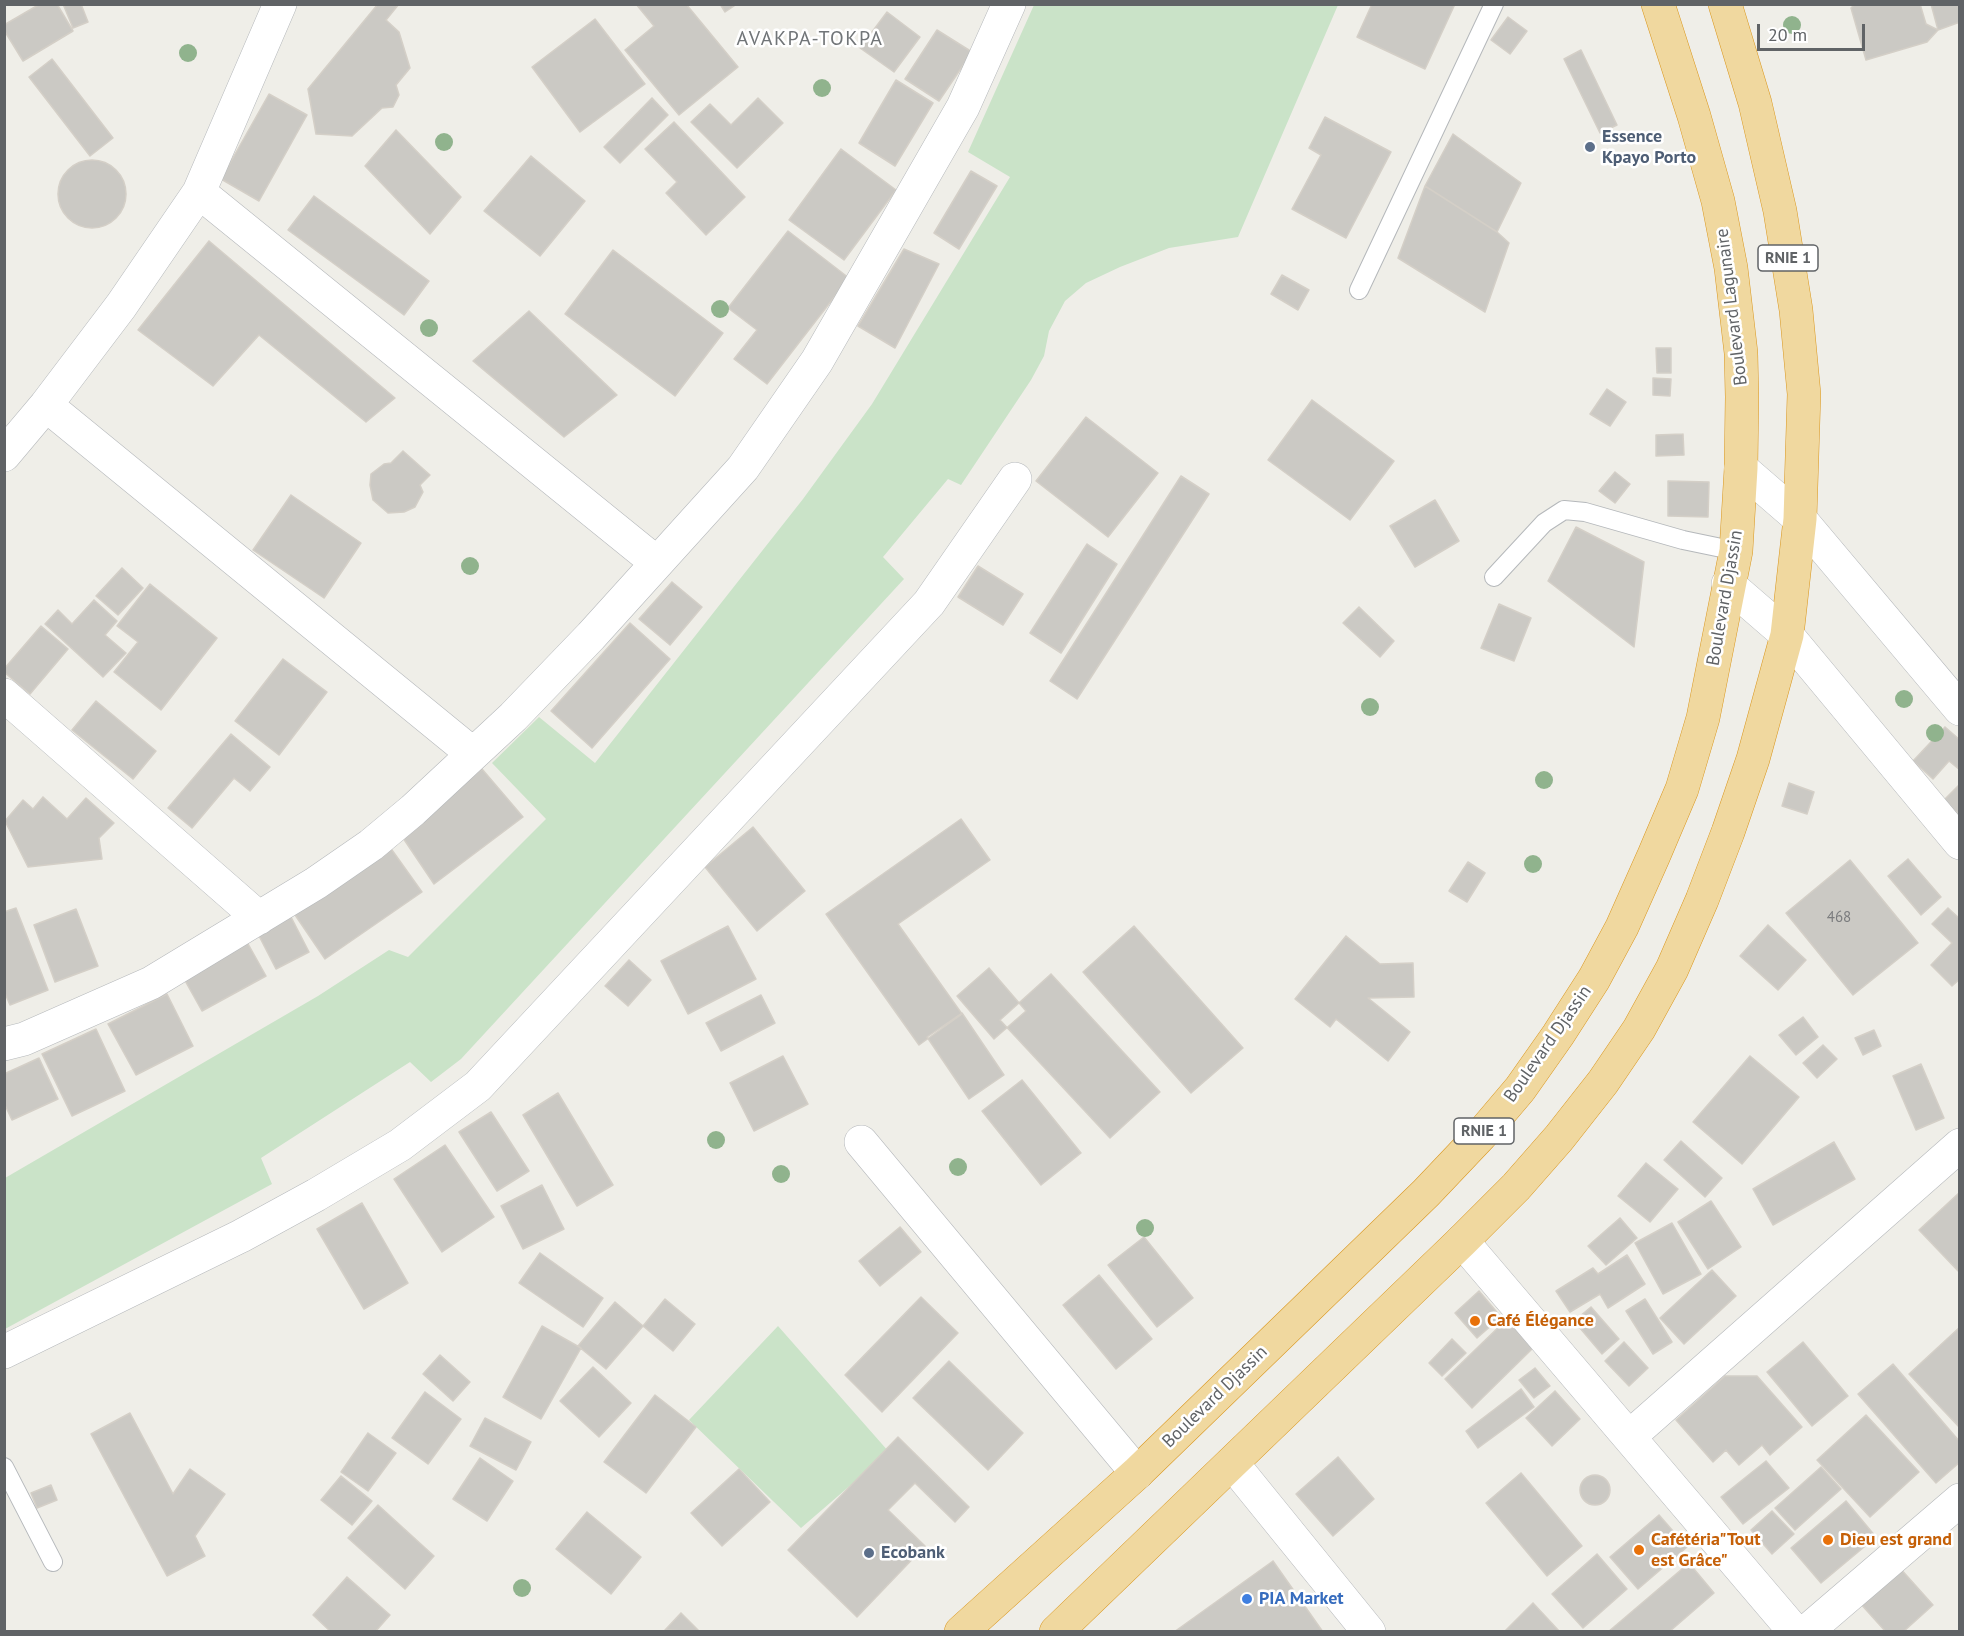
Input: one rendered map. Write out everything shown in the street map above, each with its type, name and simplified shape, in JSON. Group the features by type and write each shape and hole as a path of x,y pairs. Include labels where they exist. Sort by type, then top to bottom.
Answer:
{"highway":[{"name":"Boulevard Lagunaire","path":"1658,4 1694,116 1718,201 1731,268 1741,353 1741,468"},
{"name":"RNIE 1","path":"1056,1632 1516,1187 1559,1138 1603,1082 1639,1029 1672,969 1702,900 1753,759 1786,635 1800,519 1803,394 1796,309 1780,211 1758,114 1725,4"},
{"name":"Boulevard Djassin","path":"961,1632 1137,1473 1417,1201 1465,1152 1520,1089 1558,1035 1594,979 1622,927 1682,789 1703,718 1736,551 1741,468"}],"street":[{"path":"4,455 46,405 147,271 199,192 280,4"},
{"path":"4,1044 24,1039 151,983 316,883 371,844 412,810 513,717 591,636 743,468 817,361 963,107 1009,4"},
{"path":"199,192 657,562"},
{"path":"46,405 473,754"},
{"path":"1741,468 1800,519 1959,709"},
{"path":"4,1352 241,1236 307,1200 400,1145 478,1086 929,603 1016,479"},
{"path":"1728,584 1786,635 1959,843"},
{"path":"4,695 259,918"},
{"path":"861,1142 1137,1473"},
{"path":"1629,1437 1959,1145"},
{"path":"1462,1241 1795,1632"},
{"path":"1232,1463 1369,1632"},
{"path":"1806,1632 1959,1500"}],"lane":[{"path":"1359,290 1494,4"},
{"path":"1494,576 1544,523 1564,510 1585,512 1683,540 1736,551"},
{"path":"4,1467 53,1562"}],"green space":[{"path":"1034,5 1338,5 1238,237 1169,248 1086,283 1065,301 1049,331 1044,356 1031,380 961,485 948,479 883,557 904,579 461,1059 431,1082 410,1062 261,1158 272,1184 5,1329 5,1178 318,996 389,950 408,957 546,819 492,763 539,717 595,763 803,499 872,404 1010,177 968,152"},
{"path":"778,1326 889,1452 801,1528 689,1420"}],"building":[{"path":"40,4 57,4 73,31 23,61 4,30 4,25"},
{"path":"63,4 81,4 88,22 73,28"},
{"path":"378,4 399,4 386,20 399,32 410,68 396,85 399,95 393,107 382,108 352,136 316,134 308,89"},
{"path":"636,4 686,4 738,67 679,115 625,50 654,26"},
{"path":"720,4 737,4 725,12"},
{"path":"1372,4 1455,4 1425,69 1357,37"},
{"path":"1855,4 1920,4 1926,24 1938,30 1927,42 1866,60 1851,8"},
{"path":"1931,4 1960,4 1960,22 1938,30"},
{"path":"887,12 920,37 894,72 860,48"},
{"path":"1508,17 1527,31 1510,54 1491,40"},
{"path":"595,19 645,84 580,132 532,67"},
{"path":"937,30 972,52 939,101 905,79"},
{"path":"1581,50 1617,125 1600,133 1564,59"},
{"path":"52,59 113,138 90,156 29,77"},
{"path":"896,80 933,103 895,166 859,143"},
{"path":"269,94 307,115 259,201 221,179"},
{"path":"652,98 668,115 620,163 604,147"},
{"path":"758,98 783,123 737,168 691,122 710,104 731,125"},
{"path":"1325,117 1391,152 1346,238 1292,209 1321,155 1309,148"},
{"path":"674,122 745,197 706,235 666,193 677,182 645,149"},
{"path":"396,130 461,197 430,234 365,166"},
{"path":"1453,134 1521,183 1497,232 1425,186"},
{"path":"841,149 896,190 844,260 789,220"},
{"path":"531,156 585,201 540,256 484,211"},
{"path":"92,160 105,163 116,170 123,181 126,194 123,207 116,218 105,225 92,228 79,225 68,218 61,207 58,194 61,181 68,170 79,163"},
{"path":"971,171 997,186 959,249 934,233"},
{"path":"1425,186 1497,232 1509,243 1485,312 1398,258"},
{"path":"314,196 429,281 404,315 288,230"},
{"path":"788,231 849,278 767,384 734,359 757,330 728,308"},
{"path":"209,241 395,398 366,422 259,335 213,386 138,330"},
{"path":"904,249 939,264 895,348 858,326"},
{"path":"613,250 723,333 675,396 565,314"},
{"path":"1282,275 1309,290 1298,310 1271,294"},
{"path":"529,311 617,395 564,437 473,361"},
{"path":"1656,348 1671,348 1671,373 1657,373"},
{"path":"1653,378 1671,379 1670,396 1653,395"},
{"path":"1607,389 1626,402 1610,426 1590,414"},
{"path":"1312,400 1394,461 1350,520 1268,460"},
{"path":"1086,417 1158,473 1108,537 1036,481"},
{"path":"1683,434 1684,455 1656,456 1656,435"},
{"path":"403,451 430,475 420,485 423,492 415,507 404,512 388,513 373,500 370,485 371,474 384,464 391,463"},
{"path":"1615,472 1630,484 1615,503 1599,491"},
{"path":"1181,476 1209,494 1077,699 1050,681"},
{"path":"1668,481 1709,482 1708,517 1668,516"},
{"path":"291,495 361,543 324,598 253,550"},
{"path":"1435,500 1459,541 1415,567 1390,526"},
{"path":"1576,527 1644,562 1634,647 1548,581"},
{"path":"1087,544 1117,564 1061,653 1030,633"},
{"path":"978,566 1023,594 1003,625 958,597"},
{"path":"122,568 143,588 118,615 96,596"},
{"path":"672,582 702,607 670,645 639,619"},
{"path":"150,584 217,638 161,710 114,672 138,642 117,626"},
{"path":"94,600 117,621 105,635 126,653 103,677 45,624 58,610 72,624"},
{"path":"1499,604 1531,618 1514,661 1481,648"},
{"path":"1359,607 1394,641 1380,657 1343,623"},
{"path":"630,623 670,659 592,748 551,711"},
{"path":"41,626 68,649 30,694 4,672 4,669"},
{"path":"283,659 327,692 279,755 235,721"},
{"path":"96,701 156,751 133,779 72,730"},
{"path":"1945,727 1960,740 1960,770 1949,761 1933,779 1913,761"},
{"path":"231,734 270,767 250,791 234,778 192,828 168,808"},
{"path":"482,769 523,817 434,884 401,835"},
{"path":"1789,783 1814,792 1807,814 1782,806"},
{"path":"1960,784 1960,815 1943,801"},
{"path":"43,797 67,819 86,798 114,823 99,838 102,859 28,867 5,821 23,800 33,809"},
{"path":"961,819 990,860 898,924 962,1014 919,1045 826,914"},
{"path":"753,827 805,891 757,931 705,867"},
{"path":"387,843 422,892 325,959 291,909"},
{"path":"1908,859 1941,897 1921,915 1888,876"},
{"path":"1850,860 1918,943 1853,995 1786,913"},
{"path":"1468,862 1485,873 1467,902 1449,891"},
{"path":"16,908 48,990 10,1005 4,991 4,912"},
{"path":"1948,908 1960,919 1960,979 1952,986 1931,965 1952,943 1932,924"},
{"path":"76,909 98,966 55,982 34,925"},
{"path":"290,915 309,952 276,969 257,932"},
{"path":"1768,925 1806,960 1778,990 1740,956"},
{"path":"728,926 756,979 688,1014 661,961"},
{"path":"1134,926 1243,1048 1191,1093 1083,972"},
{"path":"1346,936 1380,964 1413,963 1414,997 1368,998 1410,1032 1388,1061 1336,1019 1330,1027 1295,999"},
{"path":"247,942 266,976 202,1011 183,977"},
{"path":"629,960 651,980 628,1006 605,986"},
{"path":"989,968 1026,1011 994,1039 957,996"},
{"path":"1051,974 1160,1092 1110,1138 1000,1020"},
{"path":"167,994 193,1046 136,1075 108,1024"},
{"path":"761,995 775,1023 721,1051 706,1023"},
{"path":"962,1013 1004,1075 969,1099 927,1037"},
{"path":"1803,1017 1818,1037 1796,1055 1779,1035"},
{"path":"96,1029 125,1091 72,1116 42,1054"},
{"path":"1874,1030 1881,1046 1863,1055 1855,1038"},
{"path":"1823,1045 1837,1059 1817,1078 1803,1063"},
{"path":"783,1056 808,1104 754,1131 730,1083"},
{"path":"1750,1056 1799,1097 1742,1164 1693,1122"},
{"path":"39,1058 58,1099 12,1120 4,1103 4,1074"},
{"path":"1921,1064 1944,1118 1916,1130 1893,1076"},
{"path":"1022,1080 1081,1153 1041,1185 982,1111"},
{"path":"558,1093 613,1185 577,1206 523,1115"},
{"path":"491,1112 529,1171 497,1191 459,1132"},
{"path":"1681,1141 1722,1178 1705,1197 1664,1160"},
{"path":"1834,1142 1855,1179 1773,1225 1753,1189"},
{"path":"445,1145 494,1217 442,1252 394,1179"},
{"path":"1646,1163 1678,1189 1650,1222 1618,1196"},
{"path":"542,1185 564,1229 523,1249 501,1206"},
{"path":"1960,1192 1960,1273 1919,1230"},
{"path":"1711,1201 1741,1247 1708,1269 1678,1222"},
{"path":"362,1203 408,1283 364,1309 317,1229"},
{"path":"1620,1218 1637,1238 1606,1265 1588,1246"},
{"path":"1672,1223 1701,1274 1663,1294 1635,1243"},
{"path":"900,1227 921,1252 880,1286 859,1261"},
{"path":"1144,1237 1193,1298 1157,1327 1108,1265"},
{"path":"540,1253 603,1298 583,1327 519,1283"},
{"path":"1627,1255 1645,1284 1608,1308 1600,1294 1570,1312 1556,1291 1593,1268 1598,1274"},
{"path":"1712,1270 1736,1296 1684,1344 1660,1318"},
{"path":"1099,1275 1152,1339 1116,1369 1063,1305"},
{"path":"1479,1291 1501,1317 1477,1338 1455,1313"},
{"path":"921,1297 958,1333 882,1412 845,1375"},
{"path":"665,1299 695,1324 673,1351 643,1326"},
{"path":"1645,1299 1672,1342 1653,1354 1626,1311"},
{"path":"615,1302 643,1326 606,1369 578,1346"},
{"path":"1591,1307 1619,1339 1602,1354 1574,1321"},
{"path":"1507,1319 1533,1348 1472,1408 1445,1379"},
{"path":"542,1326 581,1348 541,1419 503,1397"},
{"path":"1960,1327 1960,1428 1909,1374"},
{"path":"1452,1339 1466,1353 1442,1376 1429,1363"},
{"path":"1624,1342 1648,1368 1629,1386 1605,1361"},
{"path":"1803,1342 1848,1396 1812,1426 1767,1372"},
{"path":"440,1355 470,1382 453,1401 423,1374"},
{"path":"949,1361 1023,1433 988,1470 913,1398"},
{"path":"1893,1364 1960,1442 1960,1462 1936,1483 1858,1394"},
{"path":"593,1367 631,1403 599,1437 560,1401"},
{"path":"1535,1368 1550,1386 1534,1398 1519,1380"},
{"path":"1725,1376 1757,1376 1802,1427 1770,1455 1762,1445 1739,1465 1726,1450 1713,1462 1676,1420"},
{"path":"1521,1389 1534,1407 1478,1448 1466,1431"},
{"path":"1555,1391 1580,1419 1552,1446 1526,1418"},
{"path":"425,1392 461,1419 428,1464 392,1438"},
{"path":"655,1395 696,1427 646,1493 604,1462"},
{"path":"130,1413 173,1494 190,1469 225,1494 195,1536 205,1556 167,1576 91,1434"},
{"path":"1866,1415 1919,1472 1870,1517 1817,1460"},
{"path":"485,1418 531,1442 516,1470 470,1446"},
{"path":"368,1433 396,1453 368,1491 341,1472"},
{"path":"898,1437 969,1507 955,1522 915,1483 888,1510 925,1546 857,1617 788,1550"},
{"path":"1338,1457 1374,1499 1333,1536 1296,1494"},
{"path":"480,1458 513,1481 487,1521 453,1499"},
{"path":"1766,1461 1789,1488 1743,1524 1721,1497"},
{"path":"1821,1467 1841,1489 1795,1530 1775,1508"},
{"path":"739,1469 770,1502 722,1546 691,1513"},
{"path":"1521,1473 1582,1546 1547,1576 1486,1503"},
{"path":"1595,1475 1606,1479 1610,1490 1606,1501 1595,1505 1584,1501 1580,1490 1584,1479"},
{"path":"341,1476 372,1501 352,1525 321,1500"},
{"path":"51,1485 57,1500 37,1508 31,1493"},
{"path":"1846,1501 1876,1537 1821,1583 1791,1548"},
{"path":"378,1505 434,1556 405,1589 348,1538"},
{"path":"1772,1511 1794,1534 1772,1554 1751,1530"},
{"path":"587,1512 641,1557 611,1594 556,1549"},
{"path":"1659,1515 1687,1547 1638,1589 1610,1557"},
{"path":"1597,1554 1627,1589 1583,1628 1552,1594"},
{"path":"1273,1561 1323,1632 1174,1632"},
{"path":"1689,1563 1714,1593 1669,1632 1608,1632"},
{"path":"1899,1567 1933,1605 1903,1632 1886,1632 1859,1602"},
{"path":"347,1577 390,1615 375,1632 331,1632 313,1615"},
{"path":"1533,1603 1560,1632 1504,1632"},
{"path":"681,1613 700,1632 665,1630"}],"place":[{"name":"Essence Kpayo Porto","path":"1590,147"},
{"name":"Café Élégance","path":"1475,1321"},
{"name":"Dieu est grand","path":"1828,1540"},
{"name":"Cafétéria\"Tout est Grâce\"","path":"1639,1550"},
{"name":"Ecobank","path":"869,1553"},
{"name":"PIA Market","path":"1247,1599"}],"district":[{"name":"AVAKPA-TOKPA","path":"810,39"}]}
